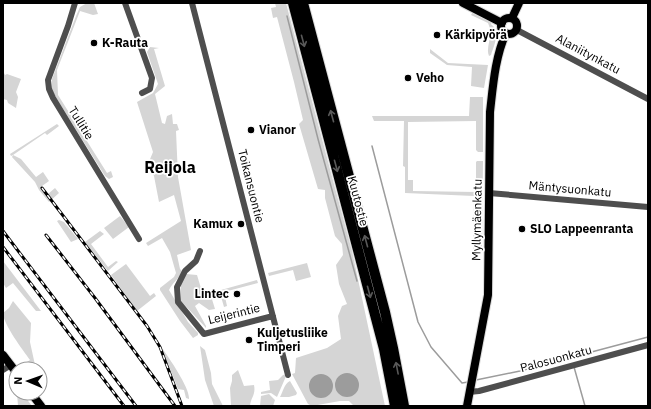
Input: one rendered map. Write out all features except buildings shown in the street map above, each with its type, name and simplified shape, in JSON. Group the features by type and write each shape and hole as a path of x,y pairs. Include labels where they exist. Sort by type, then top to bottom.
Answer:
{"highway":[{"name":"Kuutostie","path":"293,3 382,341 395,406"},
{"name":"Kuutostie","path":"302,3 385,312 404,406"}],"main road":[{"path":"462,3 502,23"},
{"path":"512,18 519,3"},
{"path":"506,18 512,18 516,21 518,26 517,30 510,34 502,31 502,23 506,18"},
{"name":"Myllymäenkatu","path":"466,406 488,295 490,112 498,59 506,33"}],"street":[{"name":"Tullitie","path":"74,3 73,11 48,80 49,89 53,98 139,239"},
{"name":"Tullitie","path":"73,11 80,3"},
{"path":"125,3 152,78 150,89 142,93"},
{"name":"Toikansuontie","path":"192,3 288,375"},
{"name":"Alaniitynkatu","path":"517,30 648,99"},
{"name":"Mäntysuonkatu","path":"489,193 648,207"},
{"name":"Leijerintie","path":"200,251 196,261 185,271 177,287 178,302 204,334 273,316"},
{"name":"Palosuonkatu","path":"469,392 479,391 648,345"}],"shaded area":[{"path":"87,3 94,3 98,14 93,15 80,11 57,70 58,95 107,173 111,171 113,177 109,179 105,176 52,89 52,79 76,16 80,7"},
{"path":"275,3 286,3 352,251 385,406 354,406 349,401 340,401 312,406 308,404 292,374 295,373 296,358 327,348 341,339 338,316 342,306 347,304 339,284 336,265 343,255 342,244 335,236 325,198 325,190 318,189 299,124 303,120 294,82 277,17 273,18 271,8 276,7"},
{"path":"473,12 492,21 491,24 496,31 495,43 491,55 489,56 488,49 490,28 488,23 471,15"},
{"path":"150,47 159,48 154,49 165,86 155,94 162,123 165,124 167,116 172,114 173,124 177,124 179,130 176,131 178,177 191,250 177,255 180,269 182,271 169,290 188,322 198,333 198,335 193,338 160,290 160,288 174,277 176,273 170,252 162,238 148,246 146,243 181,221 174,195 159,202 154,176 148,164 153,152 137,102 153,93 158,84 147,52"},
{"path":"430,49 448,63 488,65 484,88 471,86 472,67 447,65 430,53"},
{"path":"3,71 5,75 7,74 21,79 16,92 18,97 16,108 8,103 7,100 3,99"},
{"path":"470,97 483,97 483,152 478,152 476,150 476,121 408,122 408,180 413,180 413,191 476,192 476,162 483,161 482,249 473,249 474,196 405,193 405,167 403,166 404,121 374,121 372,116 469,116"},
{"path":"57,124 59,126 47,135 45,133 11,156 10,154"},
{"path":"13,155 21,159 36,177 43,172 49,181 42,186 48,194 55,188 59,193 49,202 39,190 35,182 12,157"},
{"path":"120,216 129,227 113,239 104,228"},
{"path":"59,220 64,222 78,239 71,242 57,221"},
{"path":"100,231 104,234 91,244 108,267 116,261 118,262 108,271 85,242"},
{"path":"3,261 41,311 36,311 13,283 6,288 3,283"},
{"path":"307,263 311,277 296,281 293,270 269,276 268,273"},
{"path":"126,264 150,296 154,293 156,296 137,311 111,275"},
{"path":"186,274 197,275 203,295 257,280 258,283 224,292 227,306 224,307 220,293 211,296 215,309 209,310 199,303 195,306 206,328 181,301 181,283"},
{"path":"13,301 31,323 30,342 34,361 28,361 30,360 6,324 3,313 9,308"},
{"path":"200,346 205,350 211,373 212,384 223,406 214,406 205,380"},
{"path":"162,348 183,381 189,399 186,398 184,390 178,389"},
{"path":"238,370 244,386 254,385 250,406 228,406 231,405 230,388 232,375"},
{"path":"347,373 356,376 359,385 356,394 347,397 338,394 335,385 338,376"},
{"path":"287,374 277,397 271,393 261,394 261,392 270,390 269,381 278,380 283,375"},
{"path":"321,374 330,377 333,386 330,395 321,398 312,395 309,386 312,377"},
{"path":"290,381 297,393 296,395 280,397 285,386"},
{"path":"269,394 275,400 273,406 260,406 261,396"},
{"path":"18,401 28,401 32,406 18,406"}],"waterway":[{"path":"287,16 318,139 357,281"},
{"path":"372,146 418,322 431,347 462,383 468,382"},
{"path":"476,380 520,371 648,337"},
{"path":"574,367 585,406"}],"railway":[{"path":"42,188 147,326 160,347 182,406"},
{"path":"3,231 136,406"},
{"path":"46,235 175,406"},
{"path":"3,247 124,406"}],"place":[{"name":"Kärkipyörä","path":"437,35"},
{"name":"K-Rauta","path":"94,43"},
{"name":"Veho","path":"408,78"},
{"name":"Vianor","path":"251,130"},
{"name":"Kamux","path":"241,224"},
{"name":"SLO Lappeenranta","path":"522,229"},
{"name":"Lintec","path":"237,294"},
{"name":"Kuljetusliike Timperi","path":"249,340"}],"district":[{"name":"Reijola","path":"170,167"}]}
